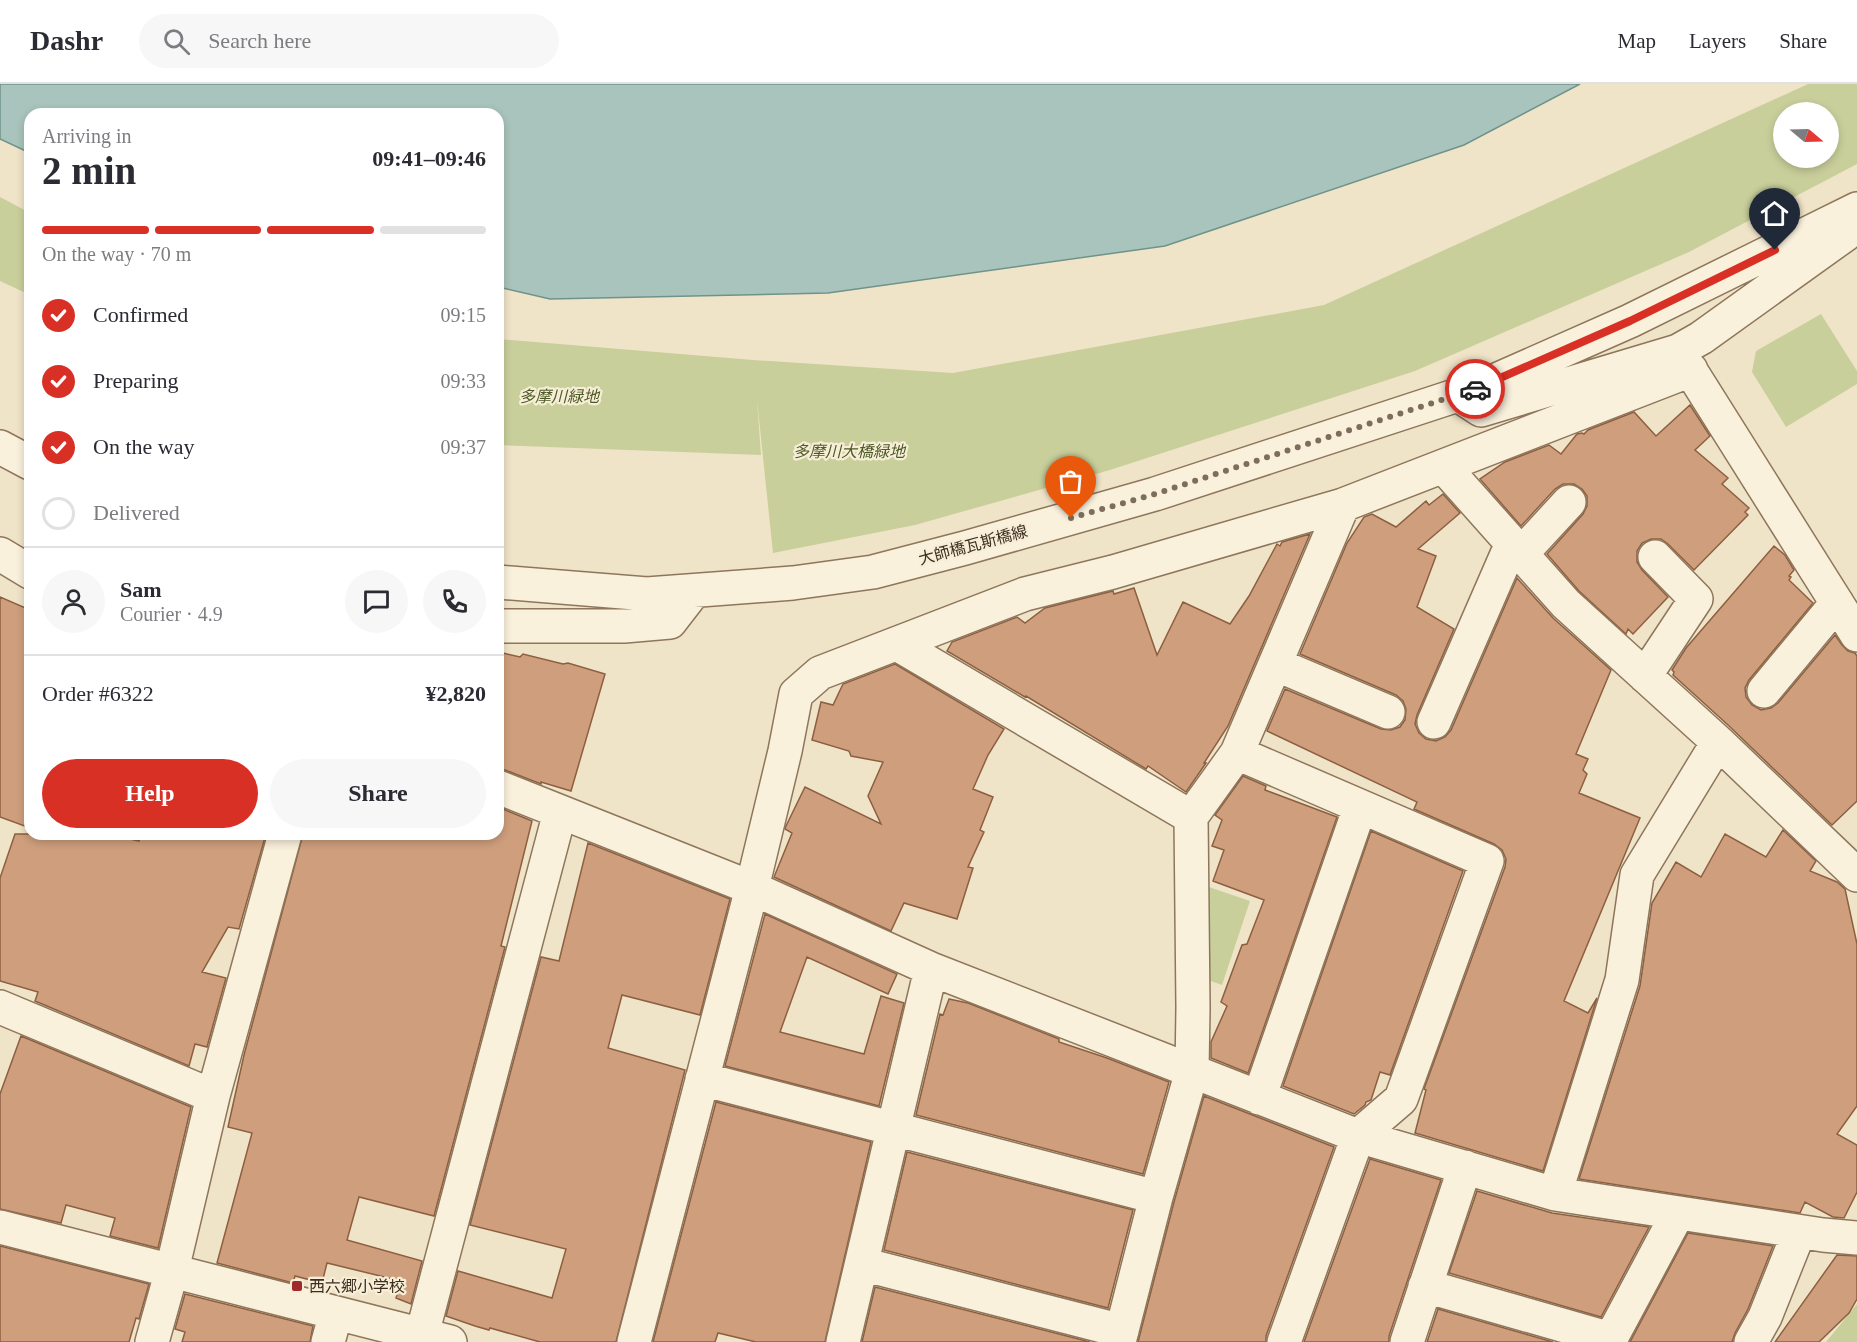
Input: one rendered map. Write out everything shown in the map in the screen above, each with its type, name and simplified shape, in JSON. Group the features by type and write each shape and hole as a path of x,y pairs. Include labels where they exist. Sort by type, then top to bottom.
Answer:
{"street":[{"name":"大師橋瓦斯橋線","path":"504,582 647,594 792,583 873,572 1155,494 1476,389 1630,321 1857,209"},
{"path":"634,1342 752,888 785,751 789,690 820,673 1025,594 1113,572 1343,505 1444,466 1684,360 1701,338 1857,226"},
{"path":"1458,395 1481,410 1684,360"},
{"path":"1684,360 1857,635"},
{"path":"0,447 24,460"},
{"path":"1444,466 1566,604 1718,742 1857,875"},
{"path":"1434,722 1517,548 1569,502"},
{"path":"862,1264 1121,1336 1191,1071 1193,1008 1191,817 1237,753 1343,505"},
{"path":"0,554 24,568"},
{"path":"1645,676 1696,599 1655,557"},
{"path":"504,626 624,626 670,622 694,591"},
{"path":"1764,691 1837,603"},
{"path":"897,644 1191,817"},
{"path":"1275,663 1388,712"},
{"path":"1554,1194 1622,980 1637,876 1718,742"},
{"path":"1237,753 1487,861 1401,1099 1358,1136 1284,1342"},
{"path":"504,789 752,888 931,969 1358,1136 1554,1194 1799,1232 1857,1238"},
{"path":"1259,1098 1360,807"},
{"path":"0,1227 172,1270 332,1328 431,1340 560,812"},
{"path":"152,1342 172,1270 213,1096 283,840"},
{"path":"843,1342 931,969"},
{"path":"0,1007 213,1096"},
{"path":"702,1079 1156,1197"},
{"path":"1407,1342 1465,1167"},
{"path":"1425,1286 1610,1341 1678,1213"},
{"path":"1751,1342 1765,1317 1799,1232"}],"green space":[{"name":"多摩川大橋緑地","path":"1808,84 1857,84 1857,164 1689,252 1415,371 1110,470 915,525 773,553 757,400 761,455 504,445 504,339 753,360 953,373 1324,305"},
{"path":"0,197 24,210 24,292 0,281"},
{"path":"1821,314 1857,371 1857,384 1786,427 1752,372 1756,351"},
{"path":"1206,886 1250,901 1222,985 1208,980"},
{"path":"1857,1304 1857,1342 1826,1342"}],"water":[{"path":"0,84 1580,84 1464,145 1165,246 828,293 550,299 504,288 504,108 24,108 24,150 0,139"}],"building":[{"path":"1690,405 1710,436 1695,450 1728,478 1722,484 1749,508 1745,512 1748,515 1694,570 1661,539 1651,539 1642,543 1637,551 1637,562 1668,597 1633,634 1628,629 1626,634 1579,591 1547,554 1583,514 1587,506 1587,496 1582,489 1574,484 1563,484 1555,489 1521,526 1480,479 1505,462 1549,445 1561,454 1577,434 1584,434 1588,430 1634,412 1656,436"},
{"path":"1443,494 1460,513 1418,549 1436,556 1417,607 1454,629 1417,715 1415,724 1419,733 1426,739 1436,741 1445,737 1451,730 1517,578 1553,618 1611,670 1576,754 1588,759 1583,770 1587,774 1579,793 1640,818 1564,1001 1588,1013 1597,998 1543,1171 1415,1133 1426,1090 1424,1089 1505,867 1506,859 1502,850 1494,844 1414,809 1417,802 1267,731 1285,689 1381,729 1391,730 1400,727 1405,720 1406,709 1403,701 1396,695 1300,654 1347,543 1364,517 1372,514 1396,527 1426,501 1429,505"},
{"path":"1310,534 1228,726 1186,792 1148,766 1146,769 947,651 952,642 1017,617 1025,623 1045,608 1134,588 1157,655 1183,602 1230,624 1249,596 1277,544 1280,546 1282,542"},
{"path":"1774,546 1785,555 1794,570 1789,580 1813,603 1749,680 1745,688 1746,697 1752,705 1761,710 1771,708 1778,703 1835,635 1848,651 1857,656 1857,801 1832,825 1673,675 1672,670 1686,648"},
{"path":"0,597 24,607 24,826 0,817"},
{"path":"504,653 520,657 523,654 563,664 568,663 605,674 571,791 541,782 541,784 505,770"},
{"path":"895,664 1004,729 988,755 973,789 993,797 980,830 984,832 968,867 973,868 957,919 904,903 891,931 774,877 792,833 785,829 786,826 805,787 881,824 868,796 883,762 851,756 849,751 812,740 821,702 833,705 843,684"},
{"path":"1243,776 1266,786 1265,790 1337,817 1248,1073 1211,1058 1211,1042 1227,1006 1221,1002 1242,945 1247,944 1264,900 1213,881 1224,850 1212,846 1222,820 1215,815"},
{"path":"504,809 532,821 501,946 505,947 434,1216 359,1197 347,1240 422,1261 411,1304 396,1298 401,1281 327,1263 322,1283 295,1276 293,1283 217,1263 252,1133 228,1127 244,1055 301,840 504,840"},
{"path":"1783,830 1816,861 1810,871 1837,882 1845,889 1857,944 1857,1106 1837,1134 1857,1145 1857,1192 1844,1218 1833,1217 1805,1202 1800,1213 1579,1179 1640,986 1652,903 1676,862 1701,877 1725,834 1766,857"},
{"path":"1371,831 1463,871 1390,1075 1380,1072 1371,1100 1354,1114 1283,1086"},
{"path":"15,834 24,834 24,840 264,840 239,929 228,927 202,972 226,978 207,1047 195,1044 189,1066 35,1001 38,992 0,981 0,878"},
{"path":"588,843 730,899 700,1015 622,995 608,1048 685,1070 616,1342 540,1342 490,1328 489,1330 446,1316 458,1271 552,1298 566,1249 470,1225 541,957 559,961"},
{"path":"765,914 897,974 888,994 807,957 780,1032 864,1054 881,996 904,1003 879,1106 725,1066"},
{"path":"949,999 968,1003 1059,1039 1059,1042 1169,1082 1143,1174 916,1115 940,1014 943,1015"},
{"path":"21,1036 191,1107 158,1248 110,1236 115,1218 66,1205 61,1223 0,1209 0,1094"},
{"path":"1204,1096 1334,1147 1266,1336 1266,1342 1138,1342 1174,1202"},
{"path":"716,1102 871,1142 825,1342 756,1342 718,1333 715,1342 653,1342"},
{"path":"907,1152 1133,1210 1108,1308 884,1250"},
{"path":"1370,1159 1441,1180 1389,1336 1389,1342 1304,1342"},
{"path":"1477,1191 1552,1213 1649,1227 1601,1317 1449,1273"},
{"path":"1688,1233 1773,1246 1732,1342 1630,1342"},
{"path":"0,1246 149,1284 139,1319 136,1318 129,1342 0,1342"},
{"path":"1837,1255 1857,1256 1857,1299 1849,1313 1819,1342 1775,1342"},
{"path":"875,1287 1090,1342 862,1342"},
{"path":"185,1294 313,1326 310,1342 182,1342 185,1332 175,1329"},
{"path":"1438,1309 1553,1342 1427,1342"}],"way so far":[{"path":"1071,518 1155,494 1475,389"}],"place":[{"name":"西六郷小学校","path":"297,1286"}],"route":[{"path":"1475,389 1630,321 1775,250"}],"park label":[{"name":"多摩川緑地","path":"559,396"}]}
